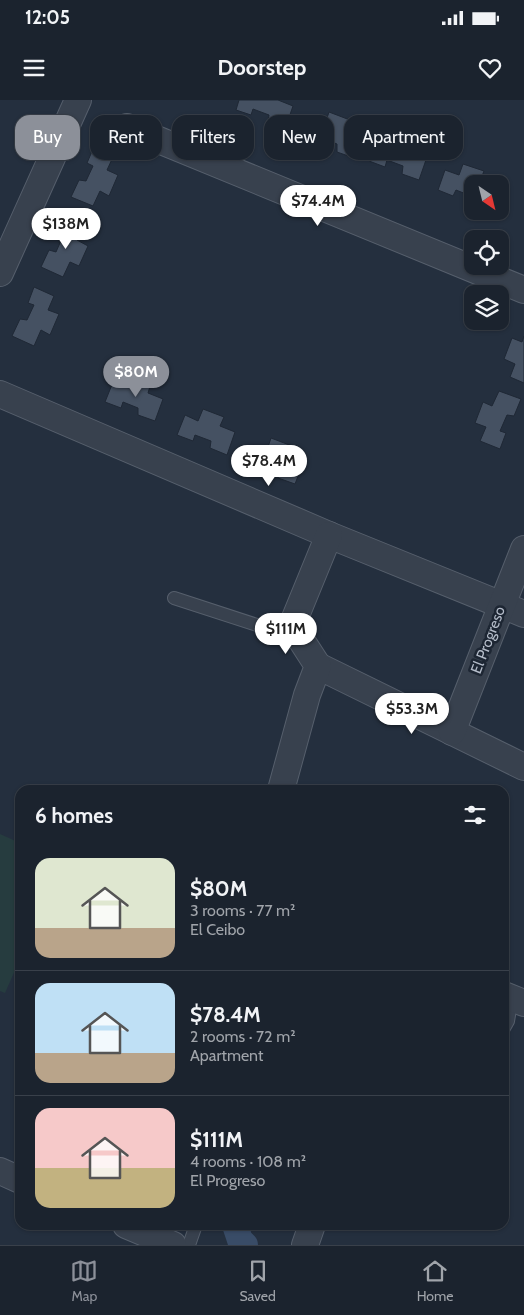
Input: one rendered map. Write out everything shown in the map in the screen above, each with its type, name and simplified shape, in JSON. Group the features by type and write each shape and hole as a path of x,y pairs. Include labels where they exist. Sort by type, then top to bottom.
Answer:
{"street":[{"path":"0,273 78,100"},
{"path":"162,141 524,290"},
{"path":"0,394 329,535 513,609"},
{"path":"329,535 295,618 298,635 318,666 524,767"},
{"name":"El Progreso","path":"452,732 513,609 524,549"},
{"path":"282,785 307,695 318,666"},
{"path":"0,1171 15,1178"},
{"path":"138,1230 173,1245"},
{"path":"305,1245 310,1230"}],"lane":[{"path":"174,598 263,627 298,635"},
{"path":"509,1017 513,999"},
{"path":"189,1245 194,1230"}],"green space":[{"path":"0,834 15,841 15,970 5,993 0,991"}],"building":[{"path":"239,100 278,100 293,106 290,115 269,115 253,109 251,115 236,110"},
{"path":"329,112 344,118 344,154 337,152 337,144 334,143 334,115 328,115"},
{"path":"90,156 90,160 112,160 107,170 118,175 109,196 100,191 93,206 71,197 79,180 86,181 93,166 87,163"},
{"path":"369,160 387,160 385,167"},
{"path":"387,160 426,160 419,180 402,174 403,166"},
{"path":"463,164 484,171 482,175 464,175 464,193 456,190 453,196 438,190 445,170 459,175"},
{"path":"64,219 83,227 77,240 88,246 79,266 70,262 63,277 41,267 49,250 56,252 63,236 57,234"},
{"path":"34,287 54,296 48,310 59,314 50,335 41,330 34,346 12,336 20,319 27,320 34,305 28,303"},
{"path":"524,336 524,383 510,377 515,364 504,359 512,338 522,342"},
{"path":"131,376 151,383 148,393 163,399 155,421 138,415 138,408 123,402 121,408 105,402 113,382 126,387"},
{"path":"499,391 521,399 514,416 507,415 500,431 506,433 500,449 480,441 486,427 475,423 483,402 492,406"},
{"path":"203,409 224,417 220,426 235,432 227,455 210,448 211,441 195,435 193,441 177,435 185,415 198,421"},
{"path":"271,438 292,446 288,456 304,461 295,484 278,478 279,470 264,464 261,470 246,465 253,445 267,450"}],"waterway":[{"path":"237,1230 240,1240 245,1245"}]}
